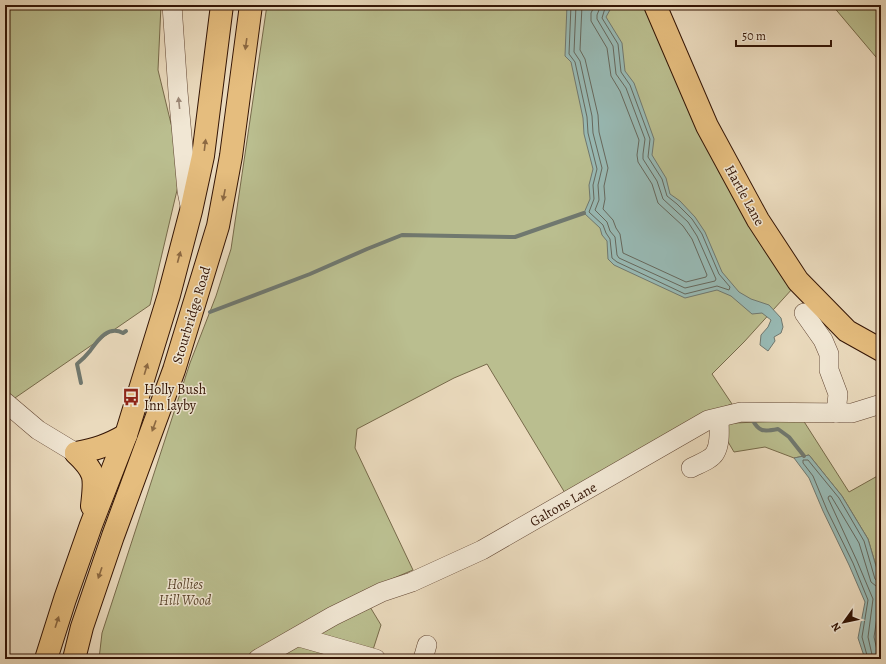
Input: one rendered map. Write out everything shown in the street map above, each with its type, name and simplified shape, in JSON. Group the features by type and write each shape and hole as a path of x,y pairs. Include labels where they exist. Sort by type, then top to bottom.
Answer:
{"main road":[{"name":"Stourbridge Road","path":"46,659 53,633 91,525 126,435 169,295 192,211 203,156 222,5"},
{"name":"Stourbridge Road","path":"74,659 82,627 113,536 174,370 218,226 231,156 251,5"},
{"name":"Hartle Lane","path":"655,5 708,126 758,220 798,282 847,331 881,350"},
{"path":"91,525 95,481 91,470 76,453 110,444 126,435"},
{"path":"82,627 85,659"}],"street":[{"path":"172,5 187,191 192,211"},
{"path":"804,313 823,340 829,354 829,370 838,394 836,413"},
{"path":"5,402 38,430 76,453"},
{"name":"Galtons Lane","path":"258,659 299,637 333,616 382,592 412,582 482,550 708,420 741,412 852,413 881,404"},
{"path":"691,468 716,453 719,440 719,418"},
{"path":"299,637 376,659"}],"green space":[{"path":"5,5 161,5 158,70 182,169 150,305 12,400 5,390"},
{"name":"Hollies Hill Wood","path":"267,5 645,5 719,172 793,288 744,342 712,374 732,404 704,414 565,493 487,364 454,378 357,429 355,448 413,570 361,592 381,625 370,659 99,659 102,633 190,363 216,296 231,249"},
{"path":"832,5 881,5 881,63"},
{"path":"803,420 849,492 881,474 881,583 868,539 842,496 809,455 794,458 765,447 734,452 724,435 712,424"}],"water":[{"path":"567,5 610,5 611,8 606,17 622,43 625,71 634,83 654,139 652,155 666,178 670,194 680,201 695,217 705,232 722,272 739,292 751,299 769,305 781,318 783,327 781,333 774,337 775,341 768,351 760,345 761,335 768,327 771,320 762,313 752,314 731,296 717,290 685,298 614,265 608,259 607,241 602,235 600,228 584,213 590,199 589,185 593,169 584,134 583,118 571,62 565,56"},
{"path":"809,455 842,496 868,539 881,583 881,659 865,659 858,638 865,602 809,478 794,458"}],"waterway":[{"path":"210,312 310,274 402,235 515,237 584,213"},
{"path":"81,383 77,364 90,351 96,342 108,332 118,331 123,333 126,331"},
{"path":"752,419 759,429 765,431 778,429 789,437 804,456"}],"place":[{"name":"Holly Bush Inn layby","path":"131,397"}]}
